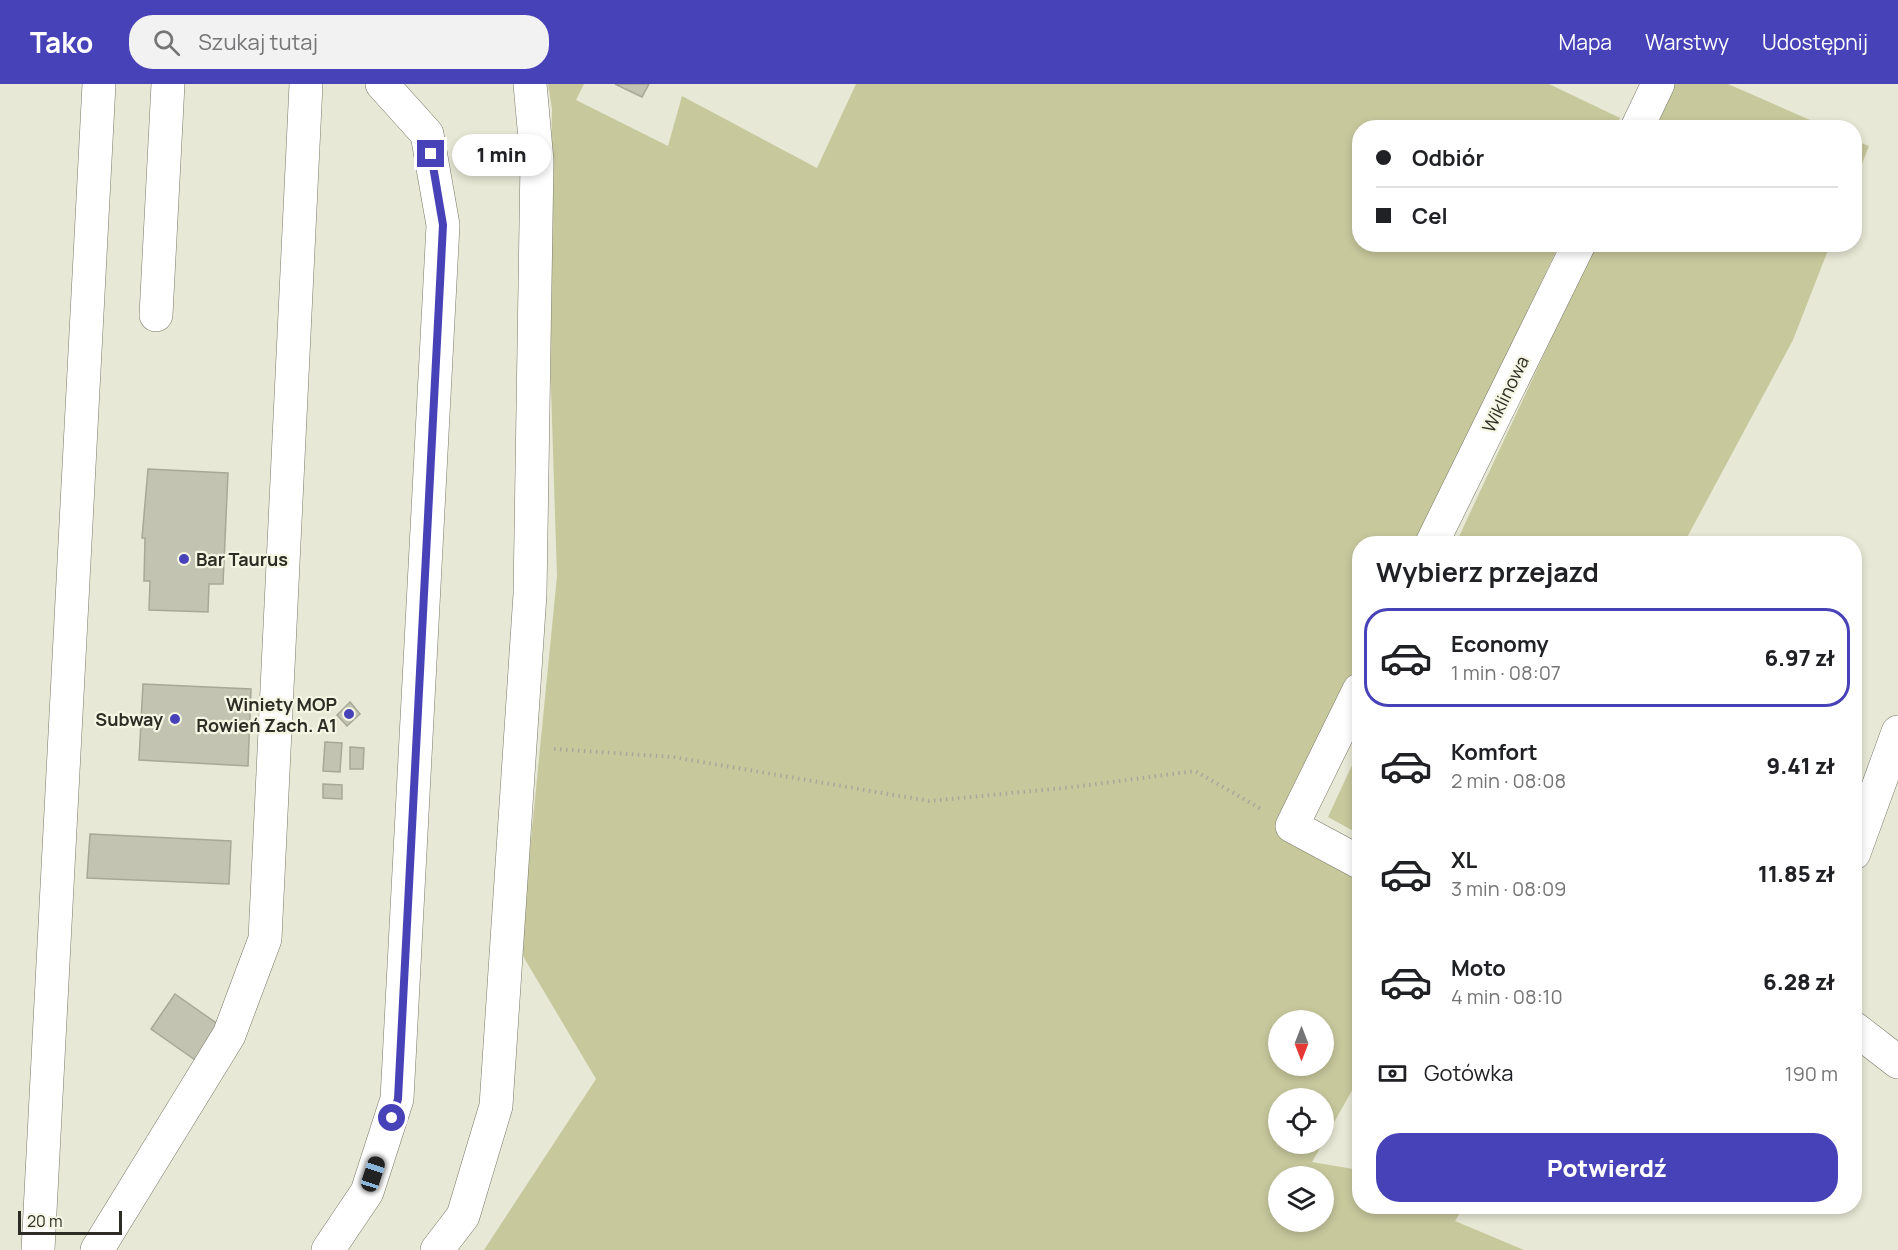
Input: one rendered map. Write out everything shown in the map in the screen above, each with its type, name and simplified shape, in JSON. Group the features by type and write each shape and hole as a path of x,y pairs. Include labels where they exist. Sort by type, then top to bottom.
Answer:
{"street":[{"path":"38,1250 99,84"},
{"path":"156,315 168,84"},
{"path":"97,1250 229,1035 265,939 306,84"},
{"path":"328,1250 367,1192 398,1099 443,225 428,134 382,84"},
{"path":"436,1250 463,1216 496,1106 530,594 537,161 530,84"},
{"path":"1641,120 1658,84"},
{"name":"Wiklinowa","path":"1435,536 1575,252"},
{"path":"1352,704 1292,826 1352,858"},
{"path":"1862,831 1898,732"},
{"path":"1862,1034 1898,1062"}],"path":[{"path":"520,747 673,757 929,801 1074,787 1195,771 1292,826"}],"green space":[{"path":"548,84 584,84 576,100 668,146 682,96 817,168 856,84 1549,84 1620,118 1619,120 1352,120 1352,252 1556,252 1419,536 1352,536 1352,678 1288,812 1352,863 1352,1090 1334,1122 1334,1088 1268,1088 1268,1154 1317,1154 1312,1162 1352,1169 1352,1214 1459,1214 1455,1221 1524,1250 484,1250 596,1079 520,951 557,576 548,294 552,109"},
{"path":"1670,84 1728,84 1810,120 1654,120"},
{"path":"1862,143 1869,146 1862,164"},
{"path":"1592,252 1827,252 1793,340 1688,536 1459,536"},
{"path":"1352,765 1352,830 1328,817"}],"building":[{"path":"615,84 649,84 642,97"},
{"name":"Bar Taurus","path":"148,469 228,473 223,584 209,584 208,612 149,610 150,581 144,581 145,538 142,538"},
{"path":"143,684 251,689 248,766 139,760"},
{"name":"Winiety MOP Rowień Zach. A1","path":"350,702 360,714 347,726 337,715"},
{"path":"325,742 342,743 340,772 323,771"},
{"path":"350,747 364,748 363,769 350,769"},
{"path":"323,784 342,785 342,799 323,798"},
{"path":"90,834 231,841 229,884 87,878"},
{"path":"175,994 222,1027 198,1062 151,1029"}],"place":[{"name":"Bar Taurus","path":"184,559"},
{"name":"Winiety MOP Rowień Zach. A1","path":"349,714"},
{"name":"Subway","path":"175,719"}],"route":[{"path":"392,1118 398,1099 443,225 431,154"}]}
